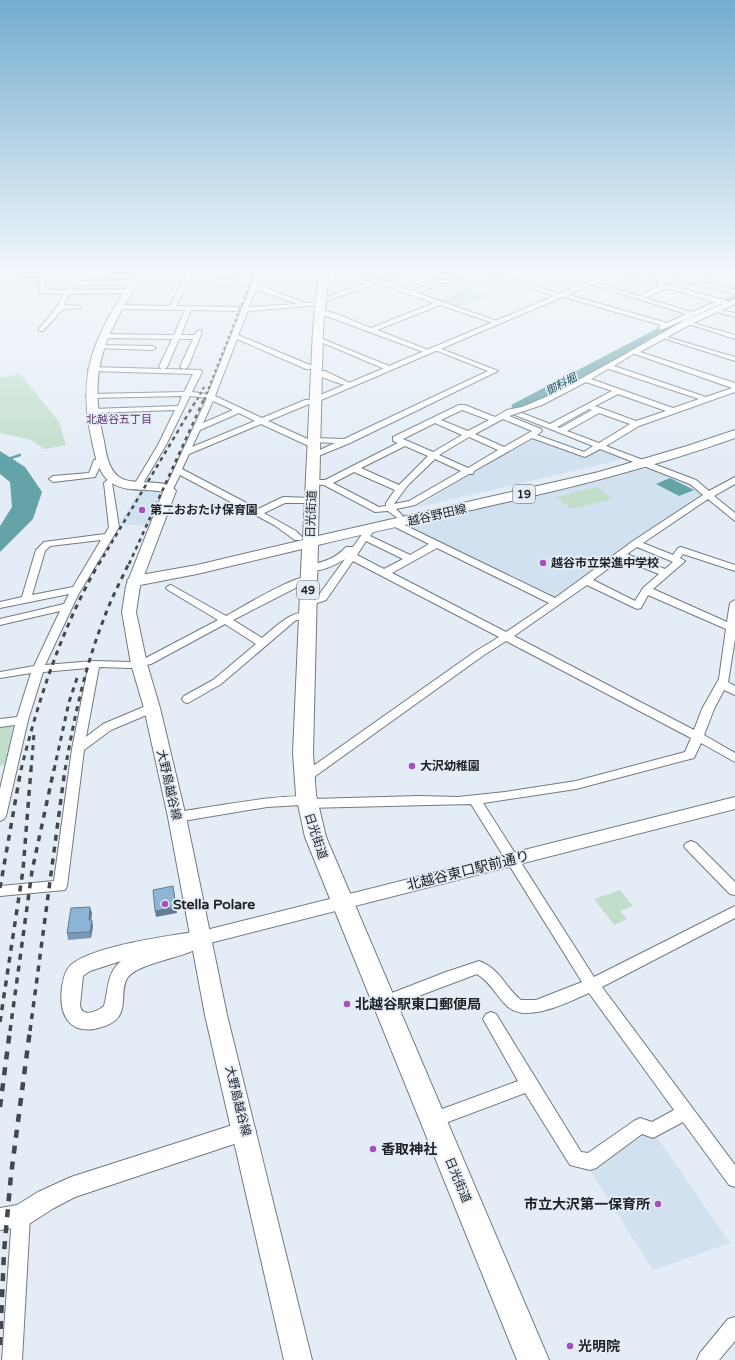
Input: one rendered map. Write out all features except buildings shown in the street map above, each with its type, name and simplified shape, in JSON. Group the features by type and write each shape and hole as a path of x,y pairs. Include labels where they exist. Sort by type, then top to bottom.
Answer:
{"main road":[{"name":"日光街道","path":"318,334 314,447 319,482 312,500 306,539 308,573 303,779 306,802 320,851 533,1360"},
{"path":"104,336 98,347 92,369 90,396 94,429 102,460 110,480 125,484 168,489"},
{"name":"越谷野田線","path":"642,462 735,426"},
{"name":"越谷野田線","path":"137,577 306,539 395,516 642,462 735,434"},
{"name":"大野島越谷線","path":"168,489 170,494 137,577 130,601 129,612 139,664 152,708 177,817 216,1015 245,1131 298,1360"},
{"name":"越谷野田線","path":"306,539 367,535 395,516"}],"street":[{"path":"90,396 188,394 211,397 314,447 347,441 494,371 384,334"},
{"path":"187,452 316,400 350,384 471,334"},
{"path":"395,516 390,503 400,489 440,450 503,416 523,410 584,379 634,352 657,334"},
{"path":"667,334 735,359"},
{"path":"104,336 176,337 198,335 185,366 164,366 176,337"},
{"path":"168,489 187,452 195,429 211,397 235,336 350,384"},
{"path":"318,339 390,368"},
{"path":"98,347 152,348"},
{"path":"634,352 735,388"},
{"path":"608,366 705,399"},
{"path":"92,369 198,372 162,445 138,485"},
{"path":"584,379 674,411"},
{"path":"531,435 586,455 636,424 735,388"},
{"path":"550,427 618,391"},
{"path":"588,406 636,424"},
{"path":"470,472 396,439 462,407 503,416 550,427 693,482 735,518"},
{"path":"92,411 179,408"},
{"path":"195,429 240,410"},
{"path":"561,431 598,410"},
{"path":"395,516 412,503 470,472 538,431 503,416"},
{"path":"435,420 506,450"},
{"path":"314,447 347,441"},
{"path":"319,482 353,468 404,443"},
{"path":"92,475 97,462 102,460"},
{"path":"353,468 400,489"},
{"path":"177,470 306,539"},
{"path":"0,816 22,720 38,669 77,589 114,527 110,480 92,475 53,479"},
{"path":"303,779 440,684 464,665 507,637 620,554 708,494 735,480"},
{"path":"319,482 378,510 395,516 436,544 555,602"},
{"path":"258,513 284,500 312,500"},
{"path":"188,699 217,682 294,617 307,610 322,598 348,555 367,535 410,559"},
{"path":"26,600 40,550 47,544 107,538"},
{"path":"385,574 436,544"},
{"path":"585,580 637,606 646,590 680,561 636,544"},
{"path":"674,559 681,550 735,568"},
{"path":"620,554 666,573"},
{"path":"0,675 38,669 94,664 139,664 153,659 225,621 295,583 308,573 348,555"},
{"path":"348,555 699,737 735,758"},
{"path":"171,588 262,643"},
{"path":"0,605 77,589"},
{"path":"646,590 733,628"},
{"path":"177,817 260,804 475,800 576,785 690,755 699,737 708,709 724,679 733,628 735,603"},
{"path":"0,622 68,606"},
{"path":"0,891 60,886 78,749 94,664"},
{"path":"722,684 735,691"},
{"path":"78,749 107,727 152,708"},
{"path":"0,723 22,720"},
{"path":"475,800 591,984 735,1179"},
{"name":"北越谷東口駅前通り","path":"202,938 735,803"},
{"path":"691,846 735,890"},
{"path":"384,1003 451,976 479,967 494,978 509,999 520,1007 541,1006 591,984 735,911"},
{"path":"202,938 181,948 129,965 122,969 116,982 113,1009 108,1016 100,1020 91,1021 81,1020 74,1016 70,1003 72,980 75,972 81,967 102,959 170,942 202,938"},
{"path":"491,1019 529,1084 576,1159 590,1162 640,1126 653,1130 685,1112"},
{"path":"432,1120 529,1084"},
{"path":"12,1360 10,1218 71,1188 245,1131"},
{"path":"707,1360 735,1326"}],"shaded area":[{"path":"532,436 586,457 600,448 628,458 415,508"},
{"name":"越谷市立栄進中学校","path":"653,467 690,482 704,494 553,599 408,526"},
{"name":"第二おおたけ保育園","path":"140,490 159,493 162,496 149,526 119,524"},
{"name":"市立大沢第一保育所","path":"640,1129 654,1133 730,1243 653,1270 587,1166"}],"green space":[{"path":"20,374 59,422 66,445 45,449 29,439 0,433 0,378"},
{"path":"597,487 612,499 572,509 556,497"},
{"path":"13,725 6,765 0,766 0,727"},
{"path":"620,890 633,906 620,911 627,919 614,925 594,899"}],"water":[{"path":"0,451 25,467 42,492 33,519 0,552 0,526 12,507 10,482 0,474"},
{"path":"670,478 694,490 679,496 656,484"}],"waterway":[{"name":"御料堀","path":"517,407 654,334"},
{"path":"8,459 20,455"}],"railway":[{"path":"204,400 230,334"},
{"path":"197,400 204,387"},
{"path":"99,564 197,399"},
{"path":"129,564 204,399"},
{"path":"21,770 36,716 53,664 74,612 99,563"},
{"path":"65,770 76,713 90,658 109,606 129,563"},
{"path":"54,770 69,702 78,675"},
{"path":"31,770 34,734"},
{"path":"0,888 21,769"},
{"path":"0,1022 23,870 31,769"},
{"path":"10,1031 32,871 54,769"},
{"path":"30,1031 65,769"},
{"path":"0,1107 10,1030"},
{"path":"0,1345 4,1252 11,1175 30,1030"}],"place":[{"name":"第二おおたけ保育園","path":"142,510"},
{"name":"越谷市立栄進中学校","path":"543,563"},
{"name":"大沢幼稚園","path":"412,766"},
{"name":"Stella Polare","path":"165,904"},
{"name":"北越谷駅東口郵便局","path":"347,1004"},
{"name":"香取神社","path":"373,1149"},
{"name":"市立大沢第一保育所","path":"658,1204"},
{"name":"光明院","path":"570,1346"}],"district":[{"name":"北越谷五丁目","path":"119,419"}]}
